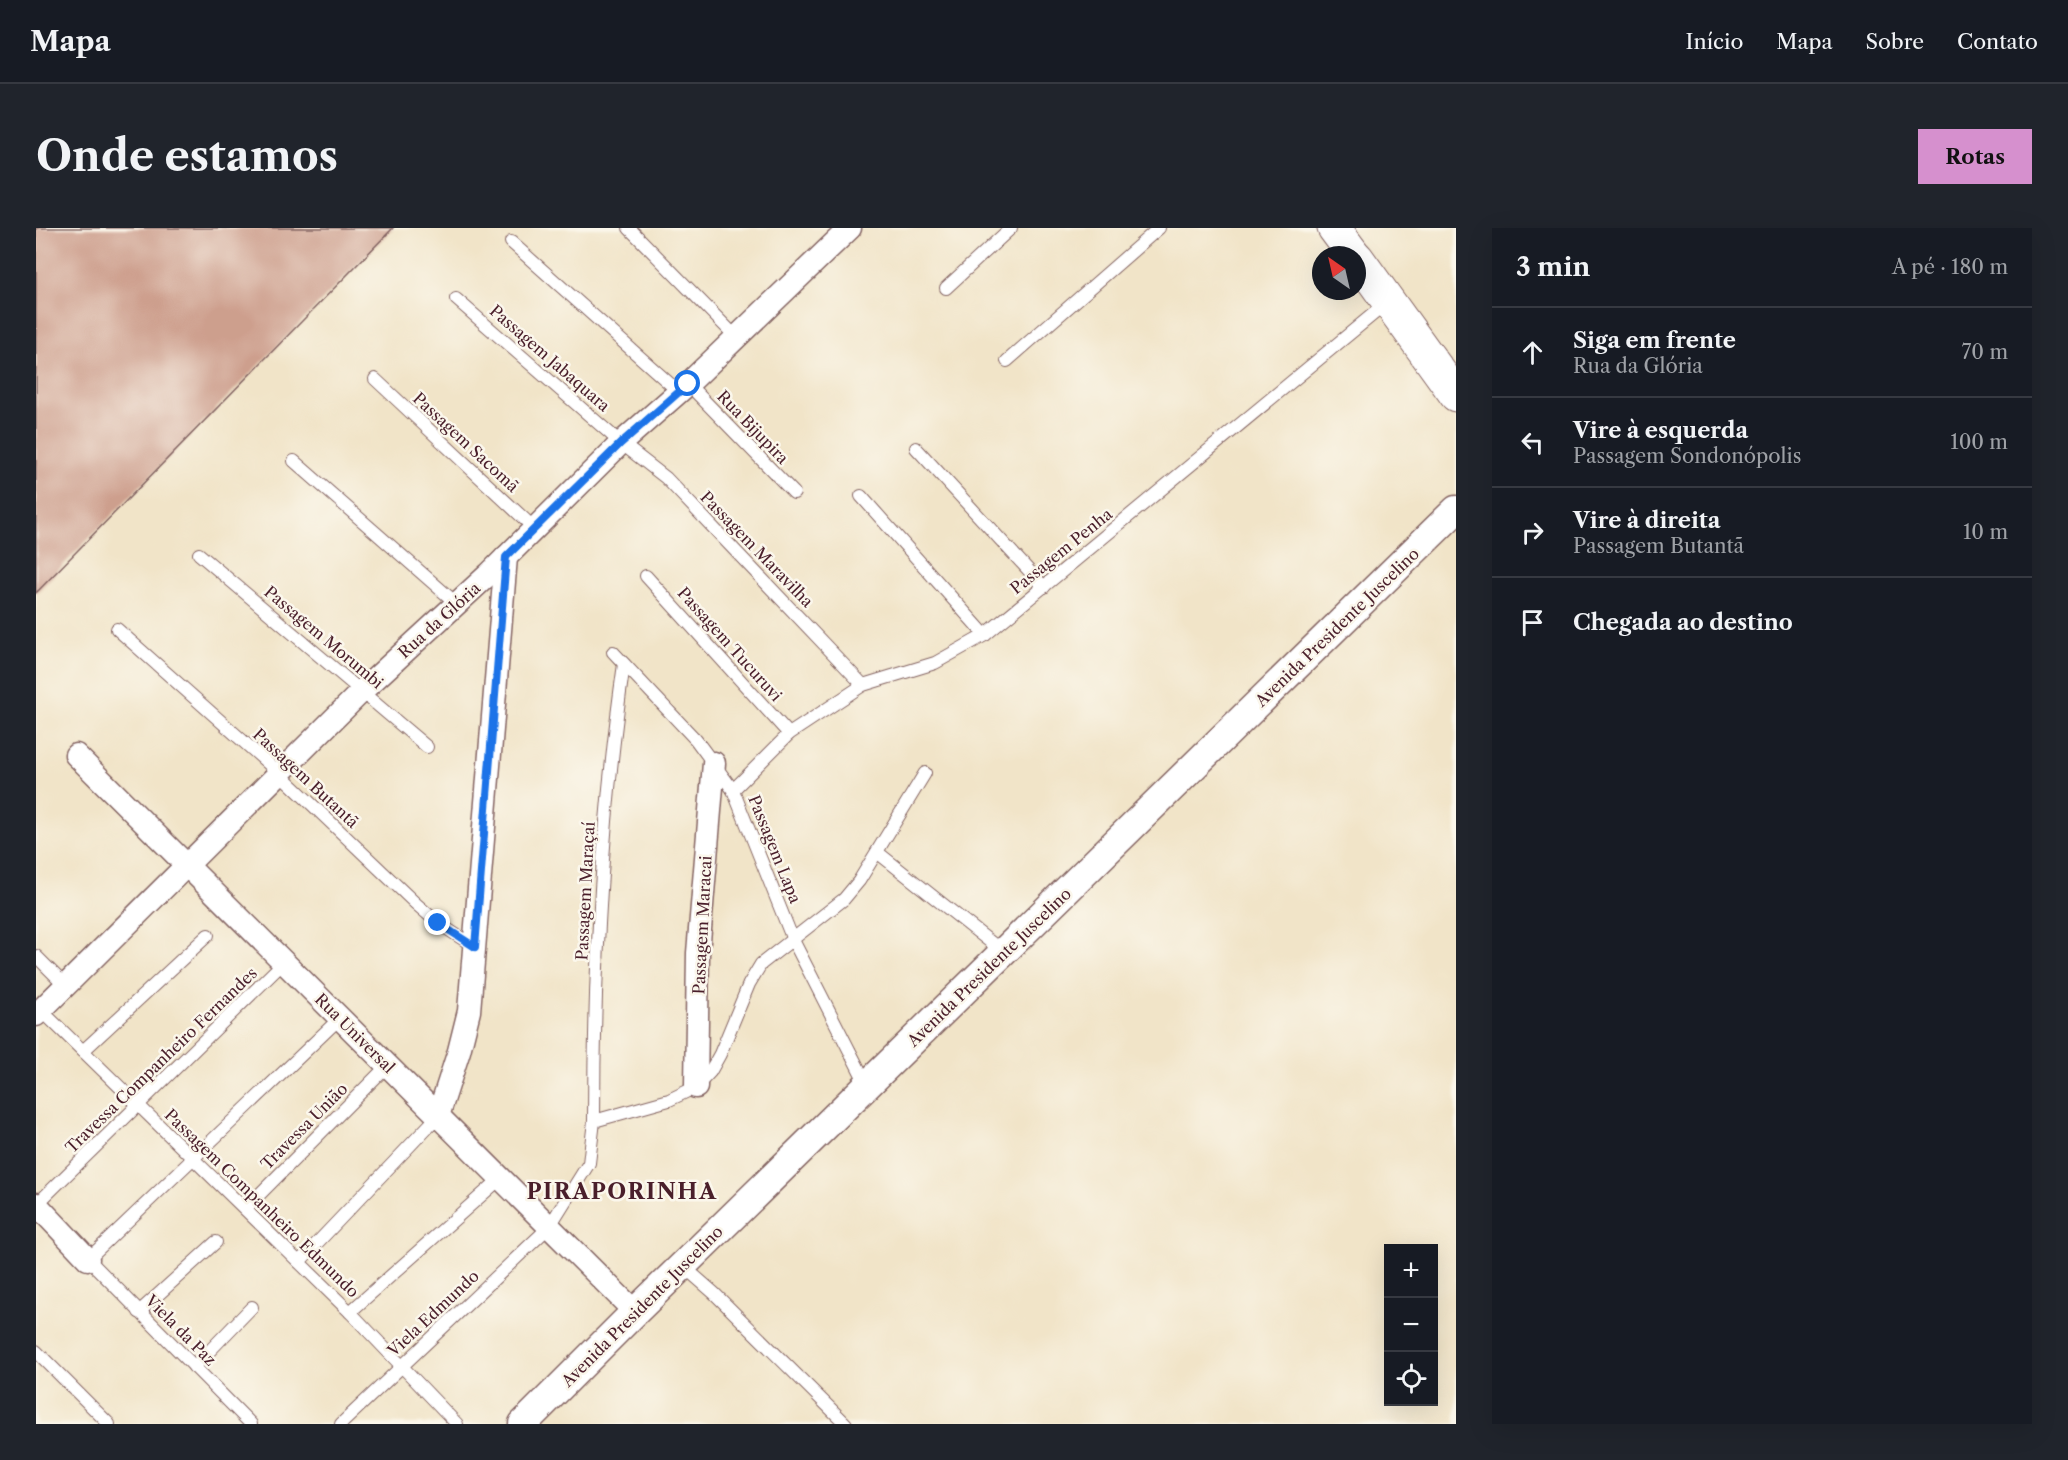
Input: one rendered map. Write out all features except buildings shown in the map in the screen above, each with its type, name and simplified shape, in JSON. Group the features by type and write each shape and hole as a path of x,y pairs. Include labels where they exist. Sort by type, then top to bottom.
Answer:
{"main road":[{"path":"1334,228 1348,246"},
{"path":"1366,270 1456,395"}],"street":[{"name":"Rua da Glória","path":"38,1012 188,866 363,690 457,604 621,443 684,388 850,228"},
{"name":"Avenida Presidente Juscelino","path":"534,1420 682,1265 1456,510"},
{"path":"438,1116 469,1011 506,557"},
{"name":"Rua Universal","path":"76,755 635,1312"},
{"name":"Passagem Maracai","path":"696,1087 699,943 714,763"},
{"path":"36,1205 88,1259"}],"lane":[{"path":"628,228 736,338"},
{"path":"946,288 1011,228"},
{"path":"1006,361 1159,228"},
{"name":"Rua Bijupira","path":"511,242 684,388 795,493"},
{"name":"Passagem Jabaquara","path":"456,299 621,443"},
{"name":"Passagem Penha","path":"733,790 789,734 863,685 935,663 985,635 1389,301"},
{"name":"Passagem Sacomã","path":"375,379 535,529"},
{"name":"Passagem Maravilha","path":"621,443 666,478 863,685"},
{"path":"916,448 1044,587"},
{"path":"294,461 457,604"},
{"path":"861,496 985,635"},
{"name":"Passagem Morumbi","path":"199,554 363,690 427,747"},
{"name":"Passagem Tucuruvi","path":"646,576 789,734"},
{"name":"Passagem Butantã","path":"117,630 280,774 415,903 438,923 475,947"},
{"name":"Passagem Lapa","path":"613,652 714,763 733,790 794,940 867,1085"},
{"name":"Passagem Maraçaí","path":"549,1227 589,1163 593,1149 594,1036 603,848 614,734 624,664"},
{"path":"594,1121 669,1100 696,1087 710,1072 720,1054 749,984 761,964 844,899 878,852 925,773"},
{"path":"878,852 1004,952"},
{"path":"83,1051 208,934"},
{"path":"36,956 65,985"},
{"name":"Travessa Companheiro Fernandes","path":"36,1205 284,962"},
{"name":"Passagem Companheiro Edmundo","path":"38,1012 83,1051 350,1312 457,1424"},
{"path":"88,1259 340,1018"},
{"name":"Travessa União","path":"245,1209 388,1065"},
{"path":"299,1262 438,1116"},
{"path":"350,1312 501,1178"},
{"name":"Viela Edmundo","path":"341,1424 549,1227"},
{"path":"139,1312 216,1242"},
{"name":"Viela da Paz","path":"88,1259 251,1424"},
{"path":"682,1265 714,1293 846,1424"},
{"path":"194,1367 252,1307"},
{"path":"36,1351 109,1424"}],"district":[{"name":"PIRAPORINHA","path":"622,1191"}],"route":[{"path":"438,923 475,947 506,557 621,443 688,384"}]}
